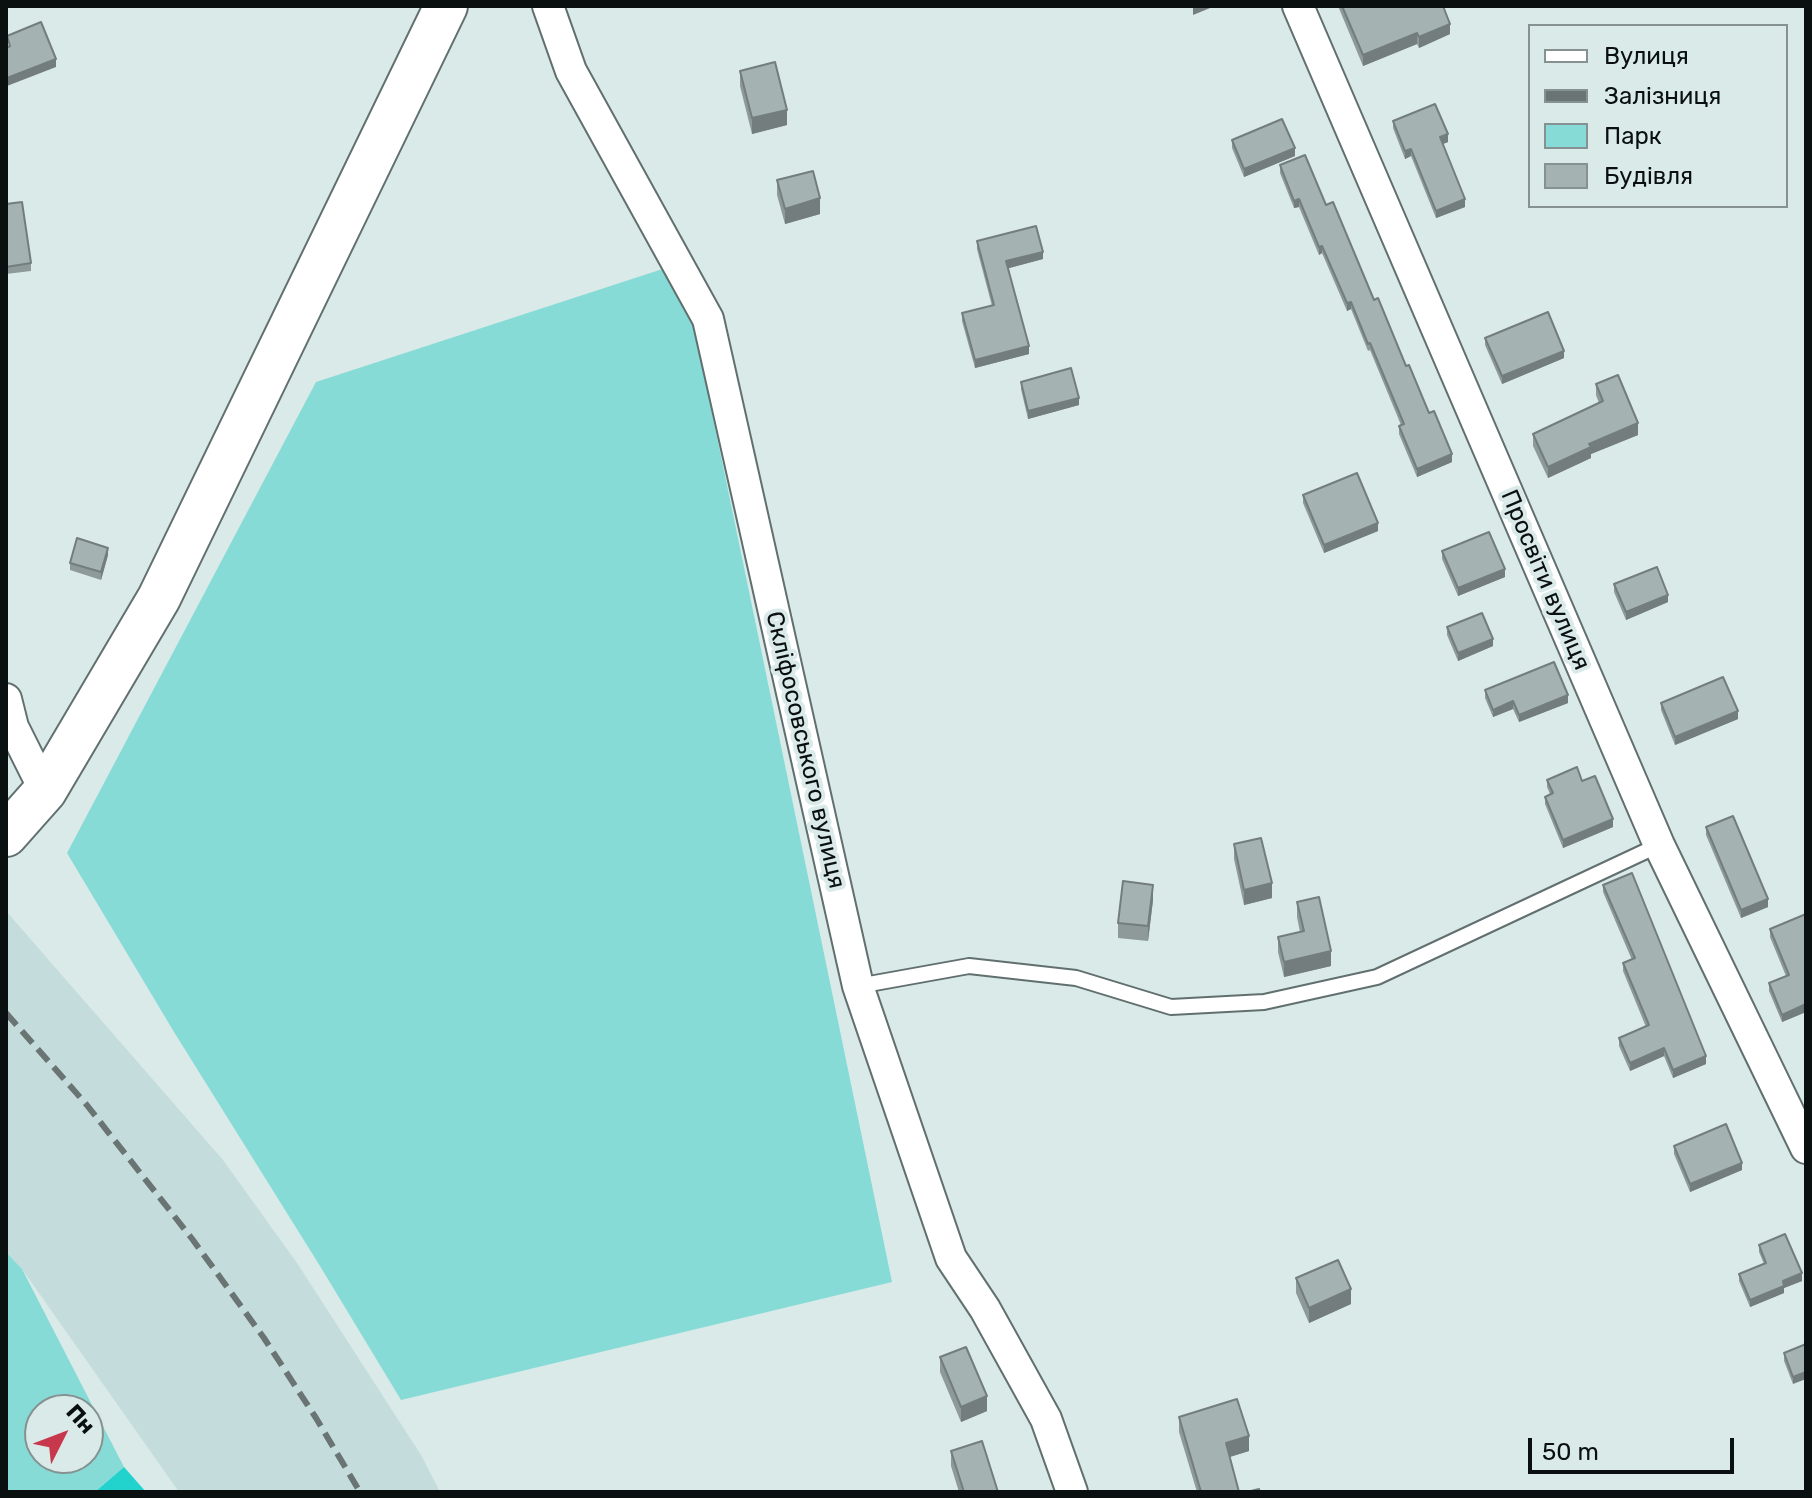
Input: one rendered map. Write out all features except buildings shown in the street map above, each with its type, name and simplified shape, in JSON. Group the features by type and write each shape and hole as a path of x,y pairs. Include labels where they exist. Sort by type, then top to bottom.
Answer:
{"main road":[{"path":"6,835 45,791 159,598 446,6"}],"street":[{"name":"Скліфосовського вулиця","path":"548,6 571,71 708,319 858,986 951,1258 985,1309 1046,1419 1072,1492"},
{"name":"Просвіти вулиця","path":"1298,6 1659,845 1806,1148"},
{"path":"6,699 13,727 45,791"}],"lane":[{"path":"858,986 969,966 1076,978 1171,1007 1264,1002 1377,977 1659,845"}],"shaded area":[{"path":"6,911 223,1160 297,1263 421,1455 440,1492 179,1492 22,1269 6,1252"},
{"path":"124,1467 146,1492 95,1492"}],"green space":[{"path":"681,263 892,1282 401,1400 67,853 316,382"},
{"path":"6,1252 22,1269 86,1394 24,1394 24,1474 104,1474 104,1428 124,1467 95,1492 6,1492"}],"railway":[{"path":"6,1013 86,1104 193,1240 264,1338 360,1492"}]}
